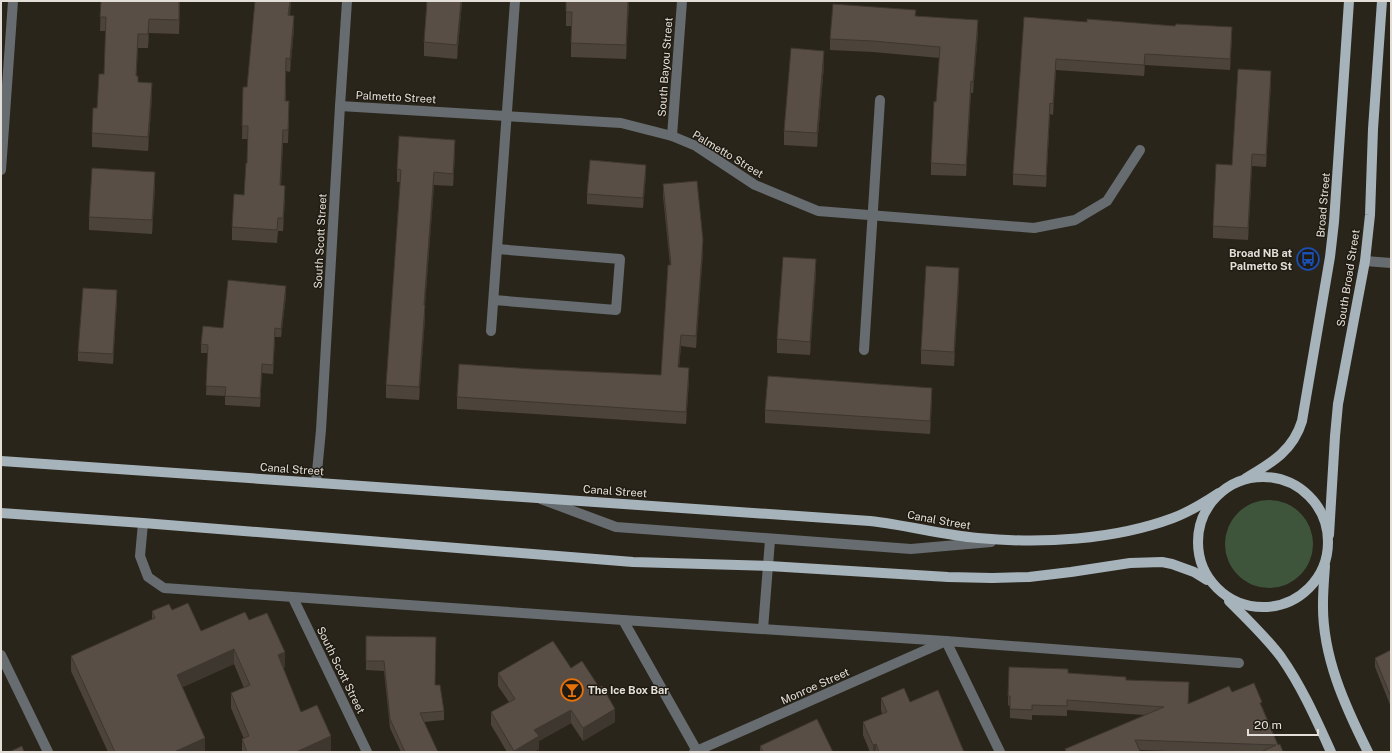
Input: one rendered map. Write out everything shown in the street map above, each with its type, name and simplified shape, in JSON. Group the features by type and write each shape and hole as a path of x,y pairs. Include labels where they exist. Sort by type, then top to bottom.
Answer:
{"main road":[{"name":"Broad Street","path":"1246,478 1263,468 1288,448 1296,438 1302,421 1331,250 1337,187 1349,1"},
{"name":"South Broad Street","path":"1329,535 1334,436 1338,404 1365,261 1370,215 1373,129 1382,1"},
{"name":"Canal Street","path":"1,461 870,521 955,535 1030,541 1087,537 1128,530 1174,518 1203,504 1219,493"},
{"path":"1207,580 1198,549 1198,534 1202,519 1209,505 1219,493 1246,478 1260,476 1276,477 1289,481 1302,488 1312,497 1320,508 1326,521 1329,535 1329,549 1326,562 1322,604 1330,662 1342,694 1368,752"},
{"path":"1,513 633,562 769,566 948,577 1029,577 1151,561 1162,562 1194,572 1207,580 1254,626 1284,662 1306,699 1331,752"},
{"path":"1229,601 1246,605 1261,606 1275,605 1288,601 1301,595 1311,586 1320,574 1326,562"}],"street":[{"path":"1,170 13,1"},
{"name":"South Scott Street","path":"316,482 321,430 347,1"},
{"path":"492,331 515,1"},
{"name":"South Bayou Street","path":"672,136 682,1"},
{"path":"864,350 880,100"},
{"name":"Palmetto Street","path":"340,106 621,123 672,136 696,146 755,185 818,211 1034,228 1075,220 1107,201 1140,150"},
{"path":"494,300 616,310 620,267 620,259 497,249"},
{"path":"1365,261 1391,263"},
{"path":"536,497 616,528 911,549 1007,540"},
{"path":"143,523 140,556 148,577 164,588 293,598 946,641 1239,663"},
{"path":"763,629 770,540"},
{"name":"South Scott Street","path":"293,598 367,752"},
{"path":"623,620 695,751"},
{"path":"946,641 1000,752"},
{"name":"Monroe Street","path":"695,751 946,641"},
{"path":"1,655 48,752"}],"green space":[{"path":"1269,500 1286,503 1294,507 1306,519 1310,527 1313,544 1310,561 1306,569 1294,581 1286,585 1269,588 1252,585 1244,581 1232,569 1228,561 1225,544 1228,527 1232,519 1244,507 1252,503"}],"building":[{"path":"101,1 179,1 179,20 149,19 148,34 138,34 136,76 138,76 138,82 152,83 148,137 92,133 93,108 97,108 99,74 104,74 106,17 100,17"},
{"path":"255,1 290,1 288,15 294,16 290,59 286,58 285,101 289,101 288,130 283,130 280,185 285,186 283,218 278,218 277,230 232,227 234,194 244,195 248,126 242,126 243,87 247,87"},
{"path":"427,1 461,1 457,45 424,42"},
{"path":"566,1 628,1 626,45 571,43 572,12 566,12"},
{"path":"833,4 916,10 915,16 978,20 973,82 971,81 966,165 931,163 934,101 936,102 940,47 830,39"},
{"path":"1024,17 1087,22 1087,19 1175,26 1176,24 1232,27 1230,59 1145,54 1144,65 1056,59 1053,104 1050,103 1046,176 1013,174"},
{"path":"791,48 824,51 817,133 784,131"},
{"path":"1238,69 1271,71 1266,155 1252,154 1248,228 1213,226 1216,164 1232,165"},
{"path":"399,136 455,140 453,174 434,172 419,387 386,385 401,170 397,169"},
{"path":"590,160 646,165 643,198 587,194"},
{"path":"92,168 155,172 152,220 89,217"},
{"path":"697,181 703,240 696,336 681,335 678,367 689,368 686,412 457,397 459,364 661,375 668,265 671,265 663,184"},
{"path":"783,257 816,259 810,342 777,339"},
{"path":"926,266 959,268 954,352 921,350"},
{"path":"228,280 286,286 281,329 275,328 273,365 262,364 260,398 225,396 226,387 206,386 208,345 201,344 203,326 223,328"},
{"path":"83,288 117,290 113,354 78,352"},
{"path":"768,376 932,388 930,421 765,410"},
{"path":"188,603 201,631 245,612 249,620 267,613 285,652 278,655 301,712 317,705 331,736 296,752 247,752 242,739 249,736 231,693 250,685 234,649 177,675 205,738 174,752 115,752 71,656 155,618 152,611 169,604 172,610"},
{"path":"366,636 436,637 435,685 440,685 444,711 420,713 438,752 405,752 390,719 384,661 366,661"},
{"path":"553,641 571,668 582,661 599,687 602,686 615,709 583,728 571,710 534,730 539,736 514,751 491,712 515,699 498,673"},
{"path":"1391,650 1391,697 1375,658"},
{"path":"1009,667 1068,669 1068,673 1126,677 1126,680 1189,682 1188,704 1229,686 1232,692 1254,683 1262,702 1260,703 1278,745 1280,744 1283,752 1261,752 1276,745 1135,740 1140,751 1067,752 1065,749 1164,707 1067,700 1067,706 1032,705 1032,710 1010,709 1010,696 1008,696"},
{"path":"904,688 910,702 938,690 964,752 879,752 876,744 873,745 863,722 887,712 881,698"},
{"path":"817,719 833,752 763,752 760,746"},
{"path":"22,746 24,752 9,752"}],"place":[{"name":"Broad NB at Palmetto St","path":"1308,259"},
{"name":"The Ice Box Bar","path":"572,690"}]}
